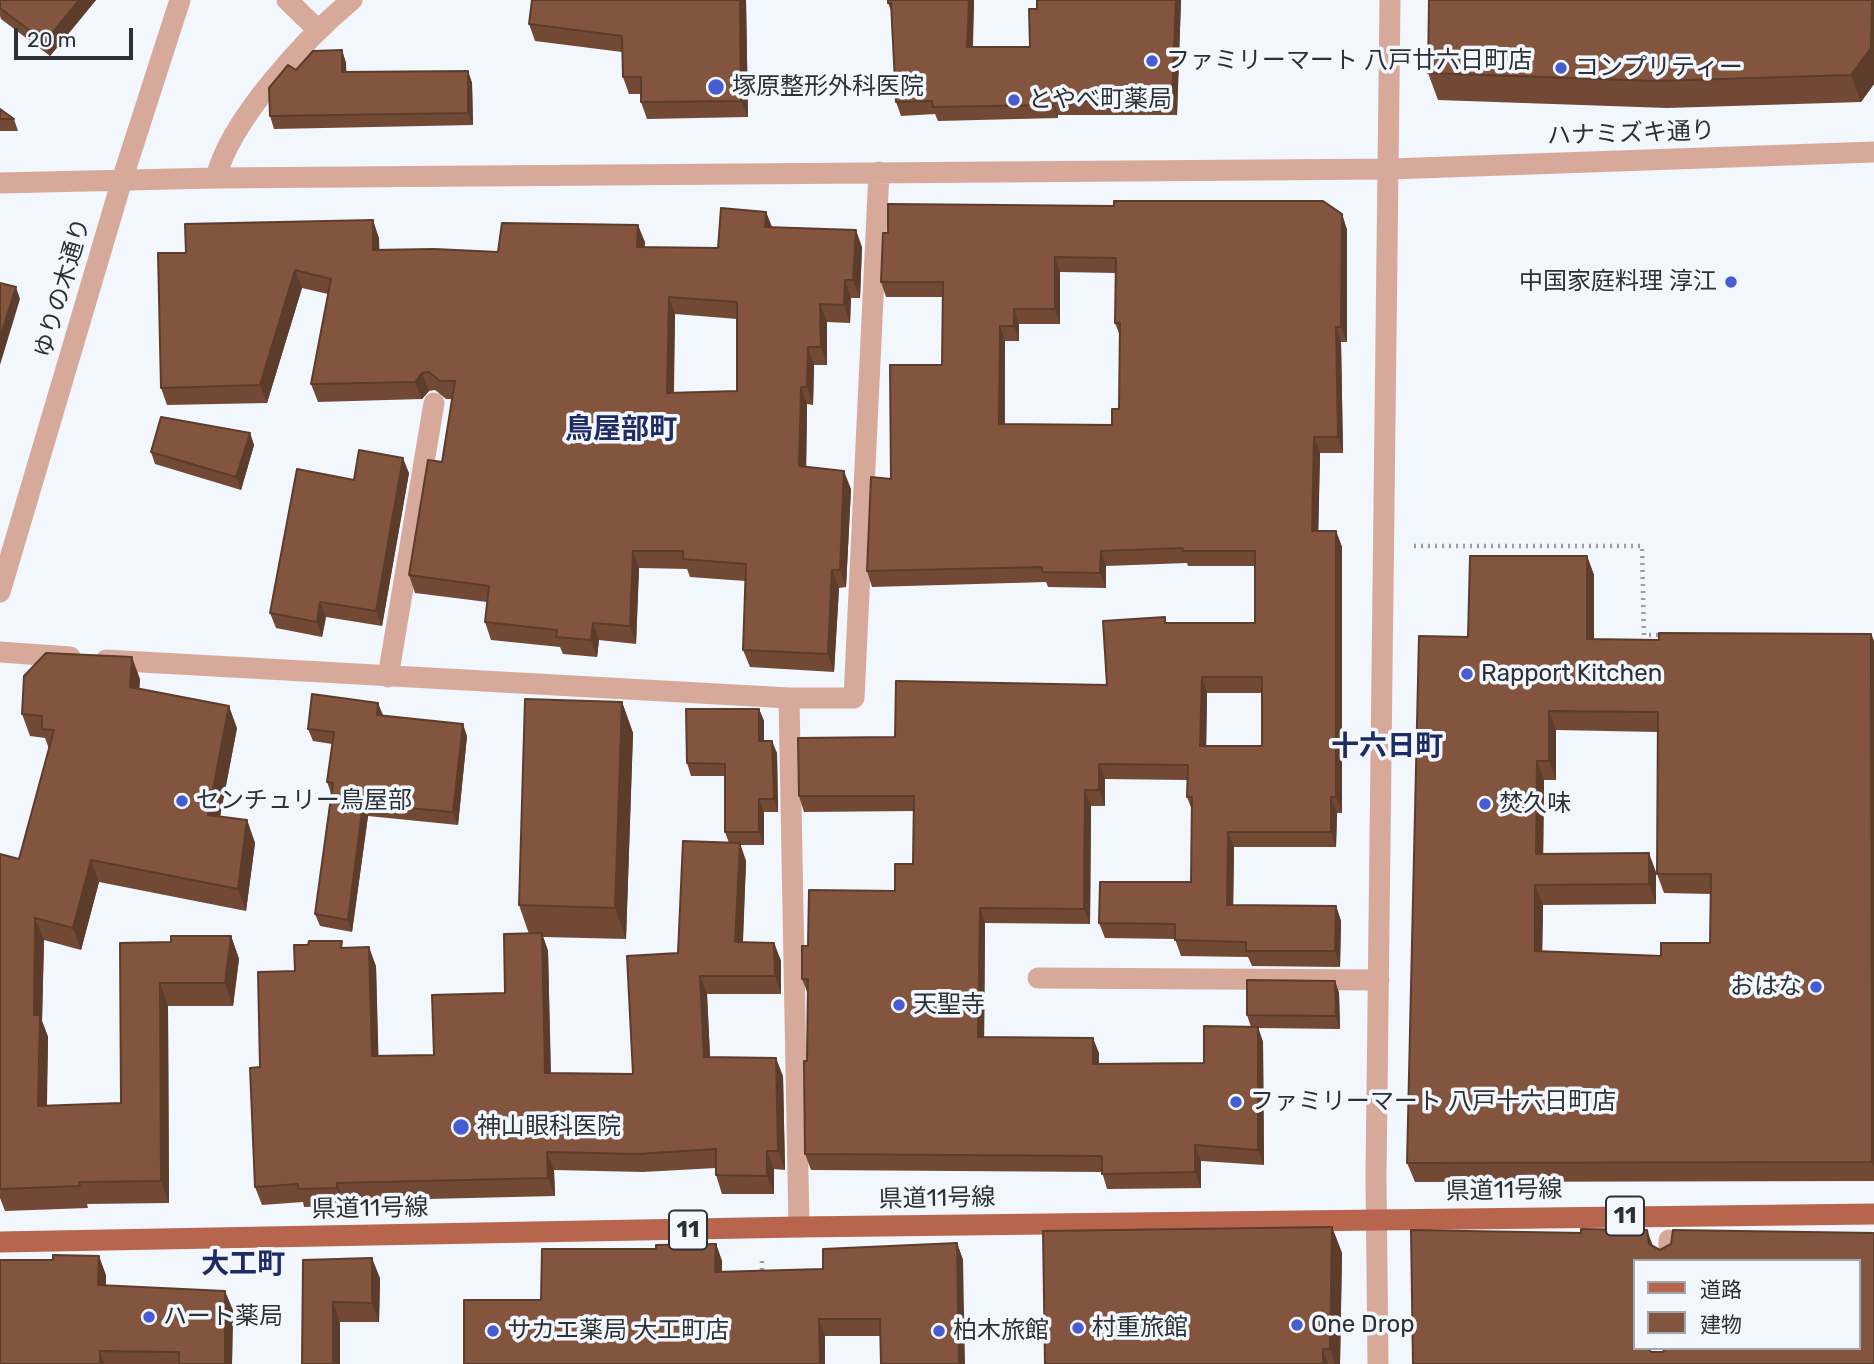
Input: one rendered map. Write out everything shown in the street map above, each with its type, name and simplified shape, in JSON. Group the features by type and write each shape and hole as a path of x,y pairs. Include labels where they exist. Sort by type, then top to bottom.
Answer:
{"main road":[{"name":"県道11号線","path":"0,1242 799,1227 1874,1214"}],"street":[{"name":"ゆりの木通り","path":"0,593 122,180 180,0"},
{"path":"287,0 317,29"},
{"path":"216,178 220,161 258,100 317,29 352,0"},
{"path":"1378,1364 1375,1219 1390,0"},
{"name":"ハナミズキ通り","path":"0,183 216,178 1390,169 1874,152"},
{"path":"0,652 388,677 789,698 854,698 879,172"},
{"path":"388,677 434,403"},
{"path":"789,698 799,1227"},
{"path":"1038,978 1379,980"}],"path":[{"path":"1413,546 1642,547 1644,635 1671,635"},
{"path":"761,1283 762,1256"}],"building":[{"path":"0,0 79,0 45,42 0,8"},
{"path":"532,0 740,0 741,101 641,102 641,77 623,77 622,36 529,24"},
{"path":"888,0 969,0 967,47 1030,47 1029,9 1037,9 1037,0 1176,0 1172,101 1053,101 1053,105 933,107 932,101 896,102 891,3 888,3"},
{"path":"1429,0 1872,0 1871,48 1851,75 1657,81 1428,73"},
{"path":"342,50 342,72 468,71 468,113 270,116 269,88 288,65 296,70 313,51"},
{"path":"0,109 14,119 0,119"},
{"path":"1114,201 1323,201 1342,214 1341,327 1336,327 1338,437 1314,437 1312,531 1336,531 1336,797 1331,797 1331,832 1228,832 1227,905 1336,906 1335,951 1246,951 1246,942 1175,940 1175,924 1099,923 1100,882 1191,882 1192,797 1187,797 1188,765 1099,764 1099,790 1085,790 1084,909 980,908 978,1037 1093,1038 1093,1064 1204,1063 1204,1026 1258,1027 1258,1150 1195,1145 1195,1172 1102,1174 1102,1156 805,1154 804,1061 807,1061 808,979 802,979 802,946 808,946 809,890 895,891 895,864 913,864 914,796 799,796 798,738 895,737 896,681 1107,685 1103,621 1165,617 1165,623 1255,623 1255,551 1182,551 1183,548 1101,551 1100,573 1042,572 1042,567 867,571 871,477 891,479 890,365 942,365 943,282 881,282 883,233 888,233 888,204 1114,206","holes":["1055,257 1116,258 1115,323 1120,323 1119,409 1112,409 1112,425 999,424 1000,326 1014,326 1014,309 1055,309","1202,677 1262,677 1262,746 1200,746"]},
{"path":"721,208 766,212 765,227 856,230 853,280 845,280 844,305 820,304 821,347 808,347 807,387 801,387 799,466 844,471 840,570 832,570 828,654 743,650 746,564 683,559 683,551 633,551 630,626 593,623 591,640 556,637 557,630 485,622 489,586 409,575 428,460 442,462 455,381 440,381 429,372 422,373 415,382 311,384 331,279 295,270 260,385 161,388 158,253 186,253 185,224 373,220 373,250 498,252 502,223 638,225 637,247 718,248","holes":["669,297 737,302 737,391 667,393"]},
{"path":"0,283 16,287 0,338"},
{"path":"161,417 250,433 236,477 151,452"},
{"path":"359,450 403,458 376,611 320,602 317,622 270,613 297,469 354,480"},
{"path":"1470,556 1587,556 1587,639 1659,640 1659,633 1871,634 1872,1162 1407,1163 1419,636 1468,637","holes":["1549,711 1658,712 1657,874 1711,874 1710,943 1661,943 1661,956 1535,951 1535,885 1649,884 1649,853 1536,854 1537,761 1549,761"]},
{"path":"46,653 132,657 130,687 229,706 208,815 247,820 238,889 91,860 73,928 35,918 34,1015 40,1015 38,1106 121,1103 120,943 171,942 171,936 231,936 225,983 160,983 161,1181 79,1182 80,1186 0,1189 0,854 19,859 54,730 42,729 42,716 22,714 24,676"},
{"path":"312,694 378,703 377,715 463,724 453,812 363,804 348,920 315,914 333,783 327,782 334,732 308,729"},
{"path":"525,699 622,702 615,908 519,905"},
{"path":"686,709 759,709 759,741 772,741 774,799 759,799 759,832 725,832 725,764 687,763"},
{"path":"683,841 740,843 735,942 774,943 775,976 700,976 704,1057 776,1058 778,1151 767,1151 767,1176 716,1175 716,1149 637,1154 547,1152 548,1178 337,1183 337,1188 298,1189 298,1184 255,1187 250,1068 260,1067 258,972 295,971 294,945 308,945 309,941 342,941 341,948 369,947 372,1056 434,1055 432,995 505,993 504,934 542,933 545,1073 633,1074 627,956 678,953"},
{"path":"1247,980 1335,981 1336,1016 1247,1015"},
{"path":"1332,1227 1330,1349 1323,1349 1323,1364 1045,1364 1043,1231"},
{"path":"1581,1229 1647,1230 1649,1244 1660,1250 1671,1244 1673,1230 1874,1233 1874,1364 1413,1364 1411,1230 1581,1233"},
{"path":"957,1243 959,1364 881,1364 880,1319 819,1319 820,1364 464,1364 464,1300 541,1300 542,1249 656,1249 656,1245 716,1244 715,1272 823,1269 823,1249"},
{"path":"53,1255 99,1256 98,1285 225,1291 225,1364 179,1364 179,1352 100,1351 100,1364 0,1364 0,1260 53,1260"},
{"path":"372,1258 372,1303 333,1302 333,1364 302,1364 303,1260"}],"place":[{"name":"ファミリーマート 八戸廿六日町店","path":"1152,61"},
{"name":"コンプリティー","path":"1561,68"},
{"name":"塚原整形外科医院","path":"716,87"},
{"name":"とやべ町薬局","path":"1014,100"},
{"name":"中国家庭料理 淳江","path":"1731,282"},
{"name":"Rapport Kitchen","path":"1467,674"},
{"name":"センチュリー鳥屋部","path":"182,801"},
{"name":"焚久味","path":"1485,804"},
{"name":"おはな","path":"1816,987"},
{"name":"天聖寺","path":"899,1005"},
{"name":"ファミリーマート 八戸十六日町店","path":"1236,1102"},
{"name":"神山眼科医院","path":"461,1127"},
{"name":"ハート薬局","path":"149,1317"},
{"name":"One Drop","path":"1297,1325"},
{"name":"村重旅館","path":"1078,1328"},
{"name":"サカエ薬局 大工町店","path":"493,1331"},
{"name":"柏木旅館","path":"939,1331"}],"district":[{"name":"鳥屋部町","path":"621,430"},
{"name":"十六日町","path":"1387,747"},
{"name":"大工町","path":"243,1265"}]}
